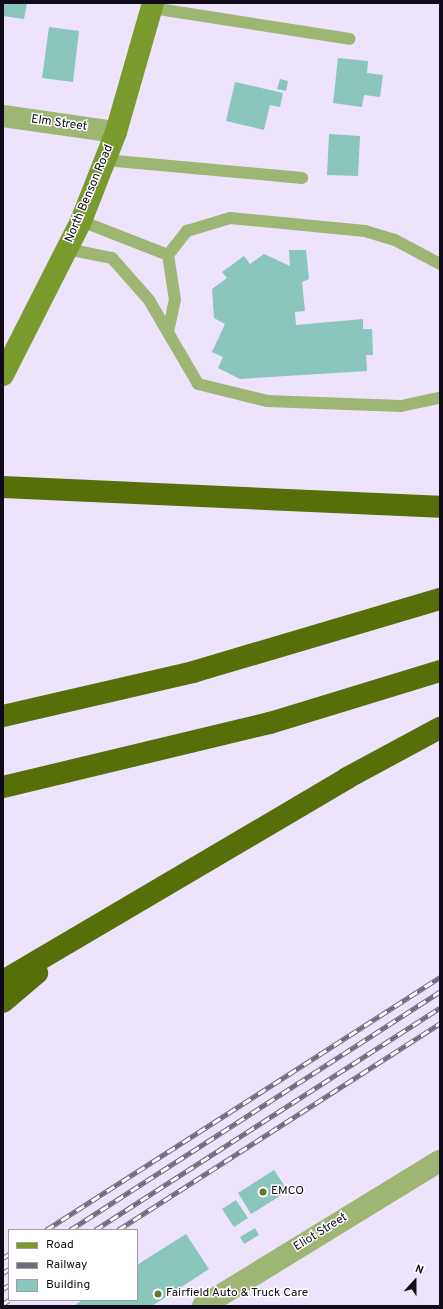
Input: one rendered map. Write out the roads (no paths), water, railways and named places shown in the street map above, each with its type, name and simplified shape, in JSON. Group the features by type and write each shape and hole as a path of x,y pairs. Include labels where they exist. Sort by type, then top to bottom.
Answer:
{"highway":[{"path":"3,487 440,506"},
{"path":"3,716 193,672 440,599"},
{"path":"3,787 270,723 440,671"},
{"path":"3,981 347,778 440,728"},
{"path":"3,1002 125,909"}],"main road":[{"name":"North Benson Road","path":"3,376 82,221 116,132 153,5"}],"street":[{"name":"Elm Street","path":"3,116 116,132"},
{"name":"Eliot Street","path":"203,1306 437,1168"}],"lane":[{"path":"153,5 350,39"},
{"path":"105,160 302,178"},
{"path":"168,332 175,300 168,255 186,231 230,218 365,231 395,240 440,264"},
{"path":"82,221 168,255"},
{"path":"67,249 112,258 149,300 198,384 267,401 401,406 440,398"}],"railway":[{"path":"48,1229 440,977"},
{"path":"72,1229 440,992"},
{"path":"97,1229 440,1008"},
{"path":"120,1229 440,1023"},
{"path":"3,1258 8,1255"},
{"path":"3,1273 8,1270"},
{"path":"3,1289 8,1286"},
{"path":"3,1304 8,1301"}],"place":[{"name":"EMCO","path":"263,1192"},
{"name":"Fairfield Auto & Truck Care","path":"158,1294"}]}
